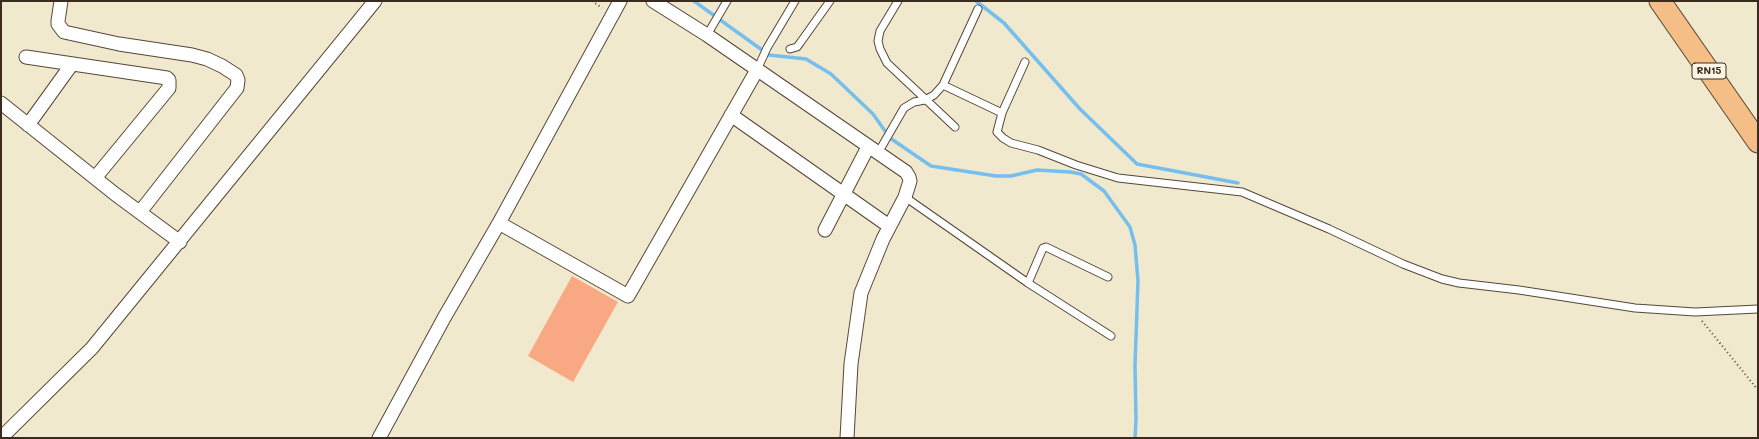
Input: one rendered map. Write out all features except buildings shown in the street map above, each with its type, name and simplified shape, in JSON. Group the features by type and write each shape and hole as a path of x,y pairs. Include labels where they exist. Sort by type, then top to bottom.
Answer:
{"main road":[{"name":"RN15","path":"1660,1 1758,142"}],"street":[{"path":"61,1 58,24 64,32 119,44 192,55 207,59 236,75 238,80 237,88 140,212"},
{"path":"1,438 92,348 180,242 375,1"},
{"path":"379,438 444,318 499,223 620,1"},
{"path":"653,1 707,35 906,172 909,177 910,181 905,197 889,226 861,293 851,364 847,438"},
{"path":"26,57 167,78 170,83 169,88 95,178"},
{"path":"28,124 72,64"},
{"path":"499,223 628,296 756,70"},
{"path":"1,103 95,178 180,242"},
{"path":"731,115 889,226"},
{"path":"825,230 844,194 873,150"}],"lane":[{"path":"707,35 727,1"},
{"path":"756,70 767,48 795,1"},
{"path":"790,49 797,47 830,1"},
{"path":"898,1 880,31 878,41 880,49 887,63 955,127"},
{"path":"873,150 904,108 914,102 926,100 934,95 943,85 978,10"},
{"path":"1025,62 1002,113 997,132 1002,138 1011,143 1038,150 1118,178 1242,192 1329,229 1403,264 1459,284 1527,291 1635,308 1695,312 1758,309"},
{"path":"943,85 1002,113"},
{"path":"905,197 1028,283 1111,336"},
{"path":"1028,283 1043,248 1046,247 1108,277"}],"path":[{"path":"1695,312 1758,390"}],"waterway":[{"path":"694,1 769,55 806,59 831,74 873,114 890,138 931,166 996,176 1011,176 1037,170 1070,172 1081,174 1104,191 1130,227 1135,245 1138,281 1135,365 1135,438"},
{"path":"976,1 1004,23 1080,109 1137,164 1238,183"}]}
